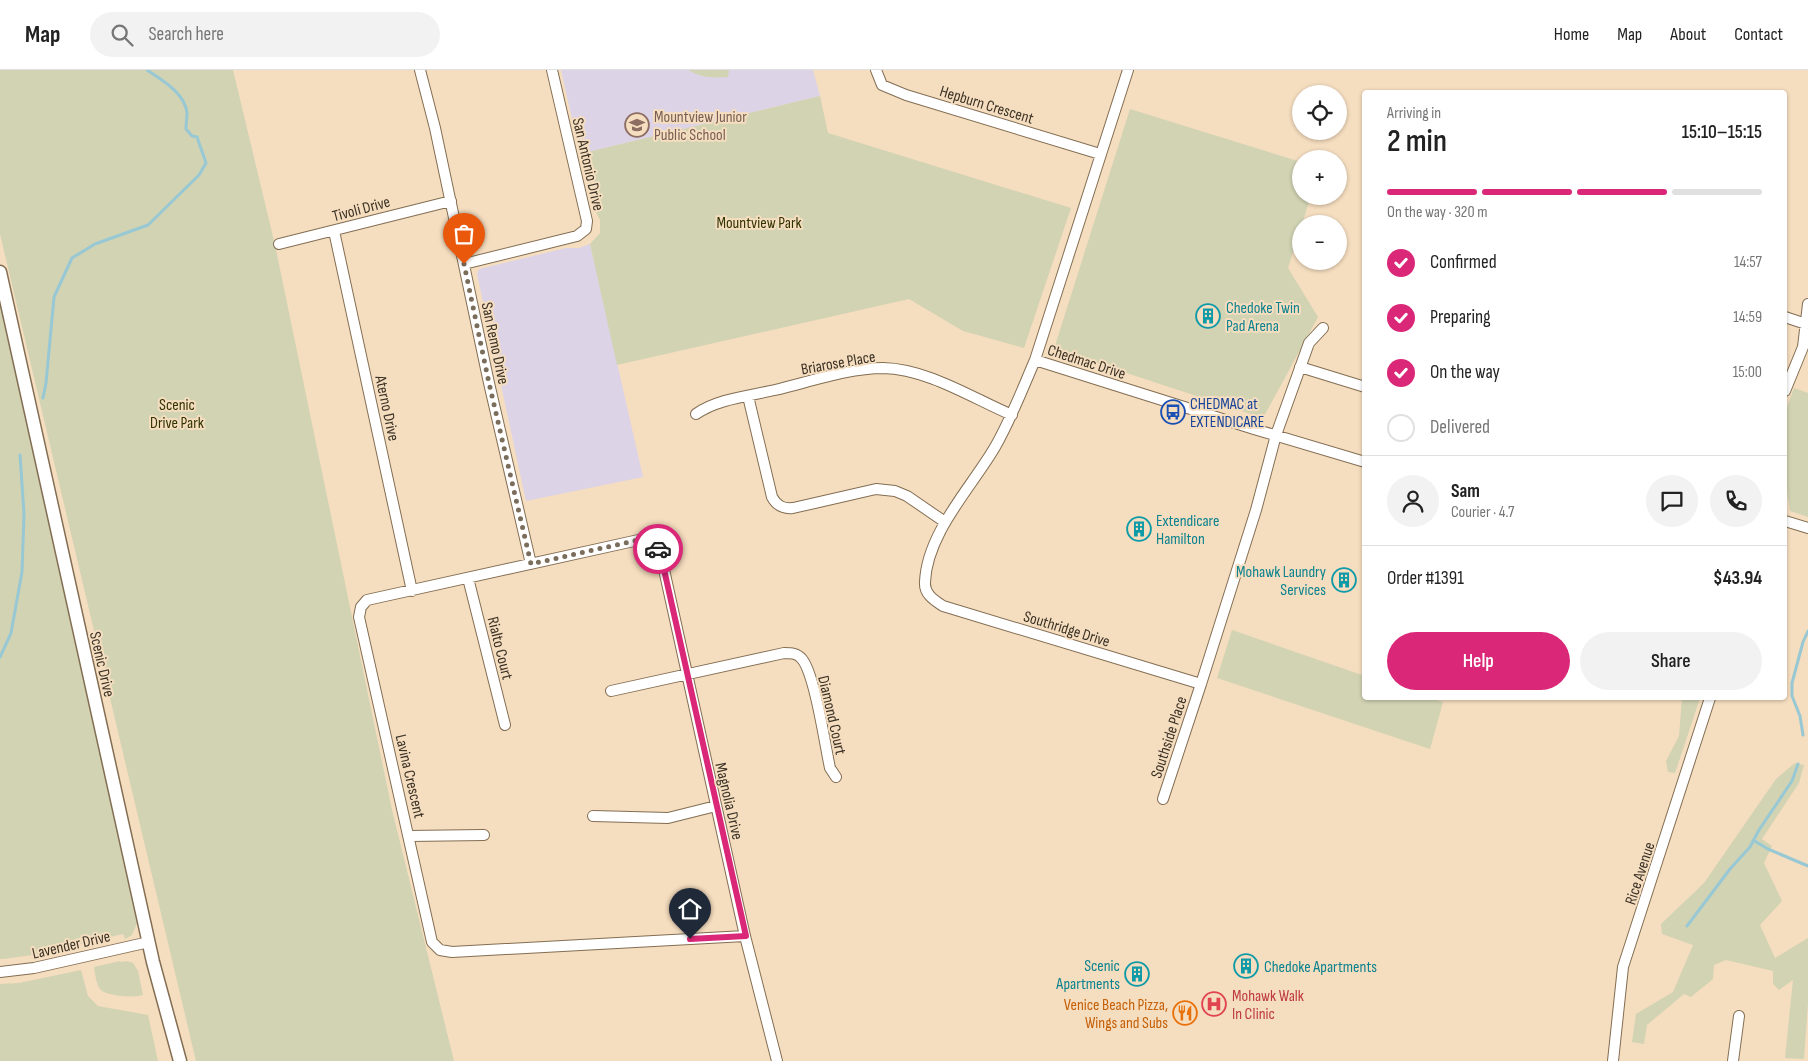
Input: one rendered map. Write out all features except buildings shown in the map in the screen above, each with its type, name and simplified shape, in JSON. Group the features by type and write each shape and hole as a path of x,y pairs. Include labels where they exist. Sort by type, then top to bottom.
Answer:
{"street":[{"name":"San Remo Drive","path":"420,70 435,128 489,383 531,564"},
{"name":"San Antonio Drive","path":"464,264 577,236 586,229 587,221 552,70"},
{"name":"Hepburn Crescent","path":"876,70 882,84 906,95 1100,154"},
{"name":"Chedmac Drive","path":"1128,70 1035,360 1362,461"},
{"name":"Tivoli Drive","path":"279,244 450,201"},
{"name":"Aterno Drive","path":"334,231 412,591"},
{"name":"Scenic Drive","path":"0,272 149,942 180,1061"},
{"path":"1787,387 1801,356 1805,338 1808,304"},
{"path":"1787,318 1806,324"},
{"path":"1201,684 1256,510 1276,435 1309,343 1323,328"},
{"name":"Southridge Drive","path":"1035,360 1012,415 994,448 945,522 930,555 925,584 930,597 942,606 1201,684"},
{"name":"Briarose Place","path":"696,414 707,406 858,370 884,368 922,376 1012,415"},
{"path":"1300,368 1362,386"},
{"path":"748,396 772,497 776,504 786,508 793,508 876,488 895,491 907,496 945,522"},
{"path":"1787,522 1808,528"},
{"name":"Lavina Crescent","path":"657,546 651,541 643,539 367,600 361,607 359,617 432,942 440,950 452,952 746,936"},
{"name":"Magnolia Drive","path":"657,546 661,556 746,936 777,1061"},
{"name":"Rialto Court","path":"468,578 506,725"},
{"name":"Diamond Court","path":"686,673 784,653 796,654 802,660 810,678 830,768 836,777"},
{"path":"612,691 686,673"},
{"name":"Southside Place","path":"1164,800 1201,684"},
{"name":"Rice Avenue","path":"1613,1061 1623,967 1709,700"},
{"path":"593,816 668,818 716,806"},
{"path":"409,836 484,835"},
{"name":"Lavender Drive","path":"0,972 34,968 149,942"},
{"path":"1733,1061 1739,1016"}],"shaded area":[{"name":"Mountview Junior Public School","path":"561,70 813,70 820,96 580,154"},
{"path":"590,244 643,477 526,501 477,274 479,269"}],"green space":[{"name":"Scenic Drive Park","path":"0,70 233,70 275,245 392,810 454,1061 196,1061 0,234"},
{"path":"688,70 729,70 728,77 708,77"},
{"name":"Mountview Park","path":"820,96 828,133 1071,208 1024,348 963,331 909,299 617,365 590,244 600,233 600,220 596,212 580,154"},
{"path":"1130,109 1292,159 1292,205 1308,205 1305,215 1292,215 1292,255 1288,268 1318,317 1263,418 1054,349"},
{"path":"0,304 138,921 132,935 125,939 123,934 32,955 4,959 0,959"},
{"path":"1794,388 1808,393 1808,517 1790,511 1787,491 1787,407"},
{"path":"1232,630 1362,675 1362,700 1436,700 1443,702 1430,749 1217,678"},
{"path":"1682,700 1699,700 1675,773 1668,772 1666,761 1679,736"},
{"path":"1795,763 1804,765 1799,783 1762,839 1772,846 1764,863 1782,901 1760,925 1775,958 1808,938 1808,1003 1804,1059 1785,1058 1793,980 1779,990 1773,984 1773,971 1726,960 1714,965 1713,979 1691,997 1684,994 1647,1025 1644,1044 1632,1042 1636,1014 1673,992 1693,945 1662,934 1661,924 1704,883 1776,779"},
{"path":"120,961 133,963 138,971 143,995 121,996 104,992 99,988 94,967"},
{"path":"81,970 88,996 98,1006 148,1015 158,1061 0,1061 0,984 19,983"}],"waterway":[{"path":"43,398 54,297 72,258 95,244 148,225 199,175 206,163 197,137 192,136 186,129 187,113 182,99 172,88 147,70"},
{"path":"0,657 11,633 22,572 24,514 20,455"},
{"path":"1803,735 1800,716 1792,696 1792,683 1803,642 1808,631"},
{"path":"1687,926 1730,869 1750,847 1759,830 1792,781 1798,764"},
{"path":"1753,840 1768,849 1808,866"}],"way so far":[{"path":"464,264 489,383 531,564 643,539 651,541 658,549"}],"place":[{"name":"Mountview Junior Public School","path":"637,125"},
{"name":"Chedoke Twin Pad Arena","path":"1208,316"},
{"name":"CHEDMAC at EXTENDICARE","path":"1173,412"},
{"name":"Extendicare Hamilton","path":"1139,529"},
{"name":"Mohawk Laundry Services","path":"1344,580"},
{"name":"Chedoke Apartments","path":"1246,966"},
{"name":"Scenic Apartments","path":"1137,974"},
{"name":"Mohawk Walk In Clinic","path":"1214,1004"},
{"name":"Venice Beach Pizza, Wings and Subs","path":"1185,1013"}],"route":[{"path":"658,549 746,936 690,939"}]}
